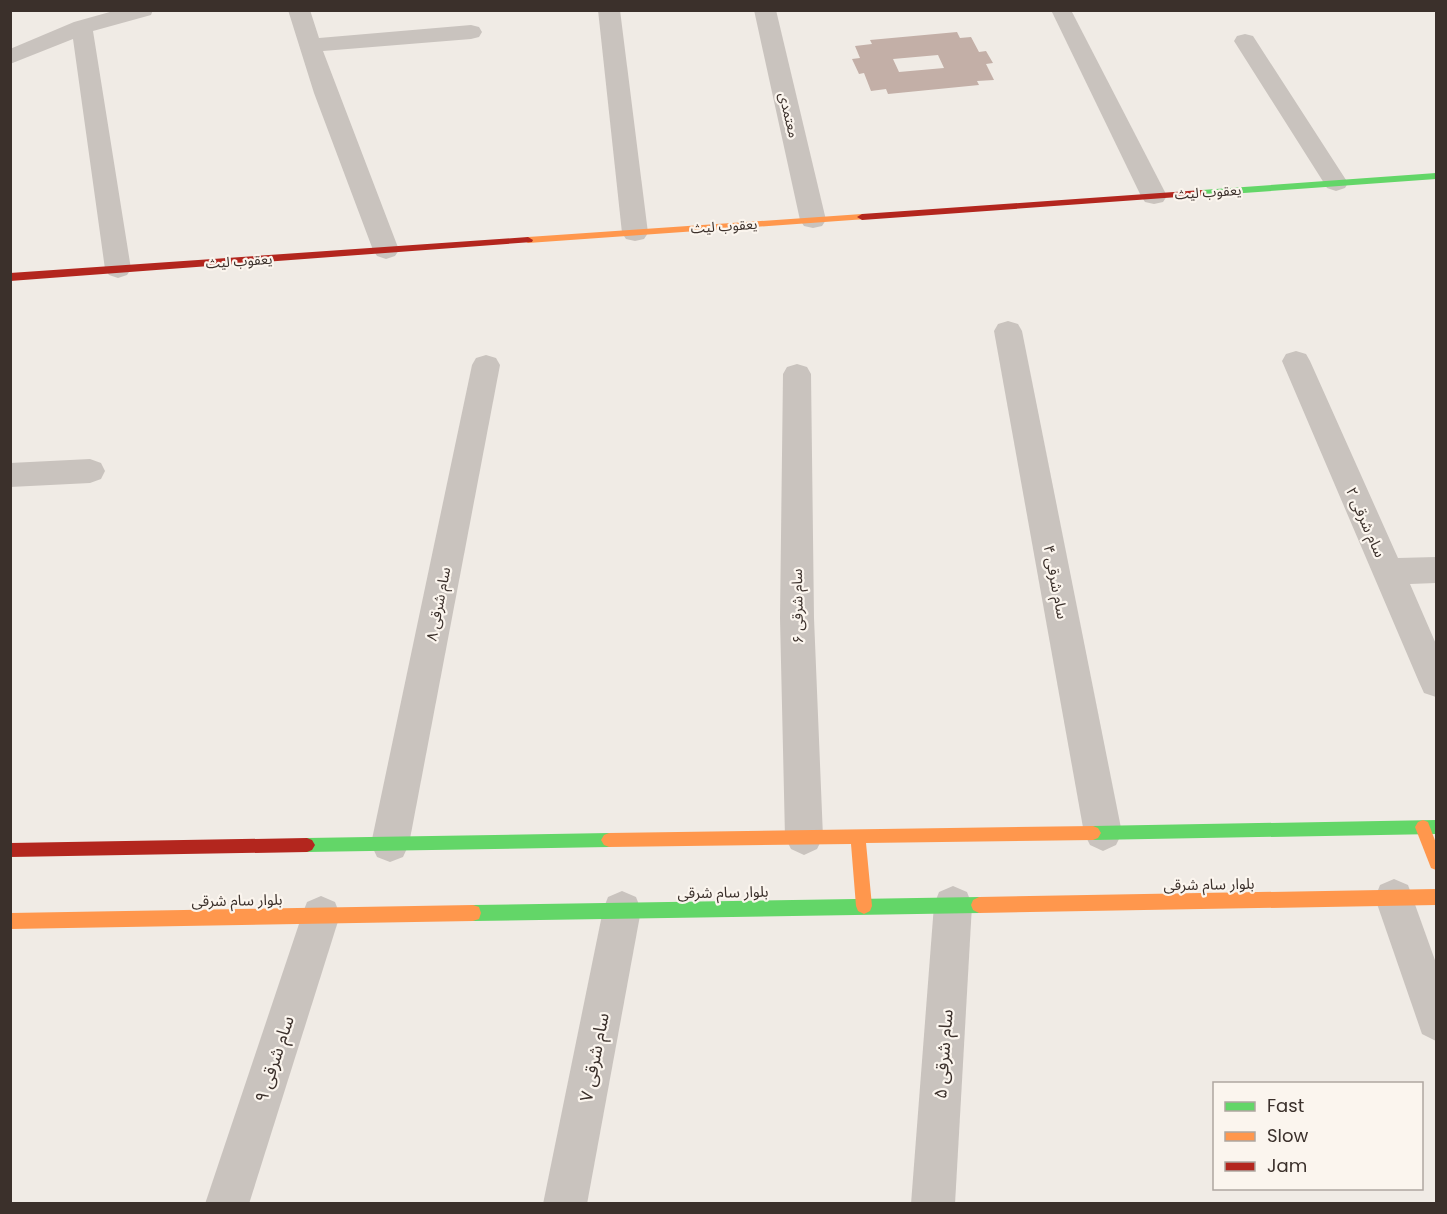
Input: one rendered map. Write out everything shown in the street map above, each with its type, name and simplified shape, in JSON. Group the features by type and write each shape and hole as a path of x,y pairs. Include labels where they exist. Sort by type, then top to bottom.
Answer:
{"street":[{"path":"10,57 82,27 143,10"},
{"path":"298,10 386,250"},
{"path":"609,10 635,233"},
{"name":"معتمدی","path":"765,10 813,220"},
{"path":"1061,12 1154,196"},
{"path":"82,27 118,269"},
{"path":"310,45 471,32"},
{"path":"1245,41 1336,183"},
{"name":"یعقوب لیث","path":"10,277 1437,176"},
{"name":"سام شرقی ۴","path":"1008,331 1103,833"},
{"name":"سام شرقی ۲","path":"1296,362 1437,682"},
{"name":"سام شرقی ۸","path":"390,844 486,365"},
{"name":"سام شرقی ۶","path":"797,374 796,618 804,837"},
{"path":"10,475 90,471"},
{"path":"1388,572 1437,570"},
{"path":"10,850 1430,827 1437,863"},
{"path":"858,836 864,906"},
{"name":"بلوار سام شرقی","path":"10,921 1437,897"},
{"path":"1394,898 1437,1020"},
{"name":"سام شرقی ۵","path":"933,1203 953,905"},
{"name":"سام شرقی ۷","path":"565,1203 622,910"},
{"name":"سام شرقی ۹","path":"227,1203 321,915"}],"building":[{"path":"957,32 960,38 971,37 979,52 986,51 993,63 986,64 994,80 977,81 979,85 888,94 886,89 871,91 864,73 859,74 852,59 860,58 855,46 872,44 870,40","holes":["938,55 944,68 899,72 893,59"]}],"traffic: fast":[{"path":"1202,193 1436,176"},
{"path":"1093,833 1436,827"},
{"path":"307,845 609,840"},
{"path":"473,913 979,905"}],"traffic: slow":[{"path":"528,240 862,217"},
{"path":"1423,827 1436,863"},
{"path":"609,840 1093,833"},
{"path":"858,836 864,906"},
{"path":"979,905 1436,897"},
{"path":"10,921 473,913"}],"traffic: jam":[{"path":"862,217 1202,193"},
{"path":"10,277 528,240"},
{"path":"10,850 307,845"}]}
